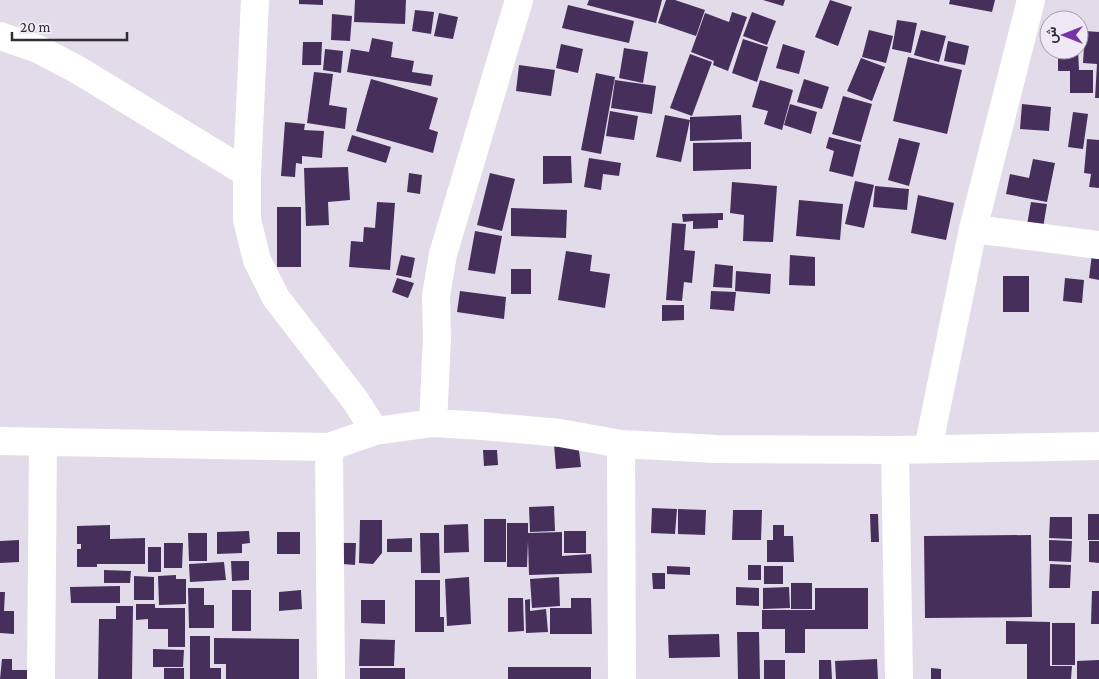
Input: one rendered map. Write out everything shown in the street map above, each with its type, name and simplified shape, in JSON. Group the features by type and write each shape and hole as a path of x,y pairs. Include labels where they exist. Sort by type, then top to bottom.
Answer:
{"street":[{"path":"255,0 248,220 257,260 276,298 355,400 375,431"},
{"path":"433,423 436,296 443,254 519,0"},
{"path":"928,449 972,230 1031,0"},
{"path":"0,36 38,49 78,70 248,173"},
{"path":"972,230 1099,245"},
{"path":"0,441 329,447 375,431 433,423 560,433 621,444 716,449 895,450 1099,446"},
{"path":"41,679 43,442"},
{"path":"621,444 622,679"},
{"path":"329,447 331,679"},
{"path":"895,450 899,679"}],"building":[{"path":"299,0 323,0 323,5 299,4"},
{"path":"355,0 406,0 405,24 354,22"},
{"path":"589,0 662,0 656,23 587,5"},
{"path":"666,0 675,0 705,10 696,36 658,23"},
{"path":"763,0 785,0 783,6"},
{"path":"830,0 852,7 838,46 815,37"},
{"path":"950,0 995,0 992,12 949,4"},
{"path":"568,5 634,21 629,43 562,28"},
{"path":"415,10 434,12 431,34 412,31"},
{"path":"732,12 747,17 728,71 713,65 714,61 691,52 705,13 729,22"},
{"path":"752,12 776,21 767,45 743,36"},
{"path":"439,13 458,17 453,39 434,36"},
{"path":"332,14 352,16 350,41 331,40"},
{"path":"897,20 917,23 911,53 892,49"},
{"path":"869,30 893,36 886,63 862,57"},
{"path":"921,30 946,36 939,62 914,55"},
{"path":"1089,31 1099,32 1099,98 1095,98 1097,64 1083,63 1083,60 1089,60"},
{"path":"372,38 393,42 391,57 414,61 412,72 433,75 431,86 347,72 351,49 369,52"},
{"path":"743,39 768,47 757,82 732,73"},
{"path":"948,41 969,46 965,65 944,61"},
{"path":"303,42 322,42 321,65 302,65"},
{"path":"561,44 583,49 578,73 556,68"},
{"path":"783,44 805,51 799,74 776,68"},
{"path":"624,48 648,52 643,83 619,78"},
{"path":"325,49 343,51 341,73 323,70"},
{"path":"690,54 712,62 692,116 670,108"},
{"path":"908,57 962,70 947,134 893,121"},
{"path":"861,58 885,67 872,101 847,91"},
{"path":"1058,60 1078,60 1079,70 1093,70 1093,93 1070,93 1070,71 1058,71"},
{"path":"519,65 555,70 551,96 516,91"},
{"path":"314,72 333,74 329,105 347,108 345,129 307,123"},
{"path":"596,73 615,77 601,154 581,150"},
{"path":"371,79 438,98 429,129 438,132 433,153 356,131"},
{"path":"804,79 829,87 822,109 797,102"},
{"path":"615,80 656,86 652,114 611,108"},
{"path":"760,80 793,90 782,130 764,124 768,111 752,107"},
{"path":"843,96 872,104 861,142 832,134"},
{"path":"790,104 817,112 811,134 784,125"},
{"path":"1022,104 1051,107 1049,131 1020,129"},
{"path":"610,111 638,116 634,140 606,136"},
{"path":"1073,112 1088,114 1083,149 1068,147"},
{"path":"665,115 690,120 681,162 656,157"},
{"path":"741,115 742,139 690,141 690,117"},
{"path":"285,122 305,124 304,130 324,131 322,158 302,156 302,164 296,163 295,177 281,176"},
{"path":"352,135 391,147 386,163 347,151"},
{"path":"829,137 861,145 853,177 829,171 834,151 826,148"},
{"path":"899,138 920,143 909,186 888,180"},
{"path":"1087,139 1099,140 1099,188 1089,187 1091,174 1084,173"},
{"path":"751,142 751,169 693,171 693,143"},
{"path":"543,156 571,156 572,183 543,184"},
{"path":"589,158 621,163 619,176 603,174 601,190 584,187"},
{"path":"1033,159 1055,163 1047,202 1006,194 1010,174 1029,178"},
{"path":"348,167 350,200 328,202 329,225 306,226 304,168"},
{"path":"409,173 422,175 420,194 407,192"},
{"path":"490,173 515,179 502,231 477,225"},
{"path":"855,181 874,185 864,228 845,224"},
{"path":"732,182 777,186 773,242 743,241 744,215 730,213"},
{"path":"875,186 909,189 907,210 873,207"},
{"path":"918,195 954,203 946,240 911,233"},
{"path":"799,200 843,204 840,240 796,236"},
{"path":"377,202 395,203 390,270 349,267 351,241 363,242 364,227 375,228"},
{"path":"1031,202 1047,204 1043,228 1027,225"},
{"path":"277,207 301,207 301,267 277,267"},
{"path":"511,208 567,210 566,238 511,236"},
{"path":"723,213 723,220 718,220 718,228 693,229 693,221 683,222 682,214"},
{"path":"672,223 686,224 684,250 695,251 692,283 684,282 682,301 666,300"},
{"path":"475,231 502,236 495,274 468,270"},
{"path":"566,251 592,255 590,271 610,274 605,308 558,300"},
{"path":"1092,254 1099,255 1099,280 1089,278"},
{"path":"401,255 415,258 411,278 396,275"},
{"path":"790,255 815,257 815,286 789,285"},
{"path":"715,264 733,266 732,288 713,287"},
{"path":"511,269 531,269 531,294 511,294"},
{"path":"736,271 771,274 770,294 735,291"},
{"path":"1003,276 1029,276 1029,312 1003,312"},
{"path":"397,278 414,283 408,298 392,292"},
{"path":"1065,278 1084,280 1082,303 1063,301"},
{"path":"460,291 506,297 504,319 457,312"},
{"path":"711,291 736,292 734,311 710,309"},
{"path":"662,305 684,305 684,320 662,321"},
{"path":"578,442 581,467 556,469 554,444"},
{"path":"483,450 497,450 498,465 484,466"},
{"path":"554,506 555,531 530,532 529,507"},
{"path":"652,508 677,509 675,534 651,533"},
{"path":"678,509 706,510 705,535 678,534"},
{"path":"733,510 762,510 761,540 732,540"},
{"path":"870,514 878,514 879,542 871,542"},
{"path":"1088,514 1099,514 1099,540 1088,540"},
{"path":"1050,517 1072,517 1072,539 1049,538"},
{"path":"484,519 506,519 506,562 484,562"},
{"path":"360,520 382,520 382,553 373,564 359,563"},
{"path":"507,523 528,523 528,533 562,532 562,556 591,554 592,573 529,575 528,541 527,567 507,567"},
{"path":"468,524 469,552 444,553 444,525"},
{"path":"110,525 110,539 145,538 145,564 97,564 97,567 77,567 77,549 81,549 81,544 77,544 77,526"},
{"path":"773,525 784,525 784,536 793,536 794,562 767,562 767,540 773,540"},
{"path":"249,531 250,543 242,544 242,553 217,554 217,532"},
{"path":"564,531 586,531 586,553 564,553"},
{"path":"277,532 300,532 300,554 277,554"},
{"path":"188,533 207,533 207,561 189,561"},
{"path":"420,533 439,533 440,573 421,573"},
{"path":"1031,535 1032,617 925,618 924,536"},
{"path":"412,538 412,552 387,552 387,539"},
{"path":"19,540 19,562 0,563 0,541"},
{"path":"1049,540 1072,541 1071,562 1049,561"},
{"path":"1089,541 1099,541 1099,563 1089,562"},
{"path":"164,543 183,543 182,568 164,568"},
{"path":"343,543 356,543 355,565 343,564"},
{"path":"148,547 161,547 161,572 148,572"},
{"path":"231,561 249,561 249,580 232,581"},
{"path":"224,562 226,580 190,582 189,564"},
{"path":"1050,564 1071,565 1070,588 1049,588"},
{"path":"748,565 761,565 761,580 748,580"},
{"path":"667,566 690,567 690,575 667,574"},
{"path":"764,566 783,566 783,584 764,584"},
{"path":"104,570 131,571 130,583 104,583"},
{"path":"652,573 665,573 665,589 653,589"},
{"path":"176,575 176,579 186,579 186,604 159,605 158,576"},
{"path":"134,576 154,577 154,600 134,600"},
{"path":"469,577 471,624 447,626 445,579"},
{"path":"559,577 560,606 532,608 530,579"},
{"path":"415,580 440,580 440,617 444,617 444,632 415,632"},
{"path":"791,583 812,583 812,609 791,609"},
{"path":"120,586 120,603 71,603 70,587"},
{"path":"736,587 759,588 759,606 736,605"},
{"path":"789,587 790,608 763,609 763,588"},
{"path":"188,588 204,588 204,605 214,605 214,628 189,628"},
{"path":"815,588 868,588 868,629 805,629 805,653 785,653 785,629 762,629 762,610 815,610"},
{"path":"232,590 251,590 251,631 232,631"},
{"path":"301,590 302,609 279,611 279,592"},
{"path":"1092,591 1099,591 1099,624 1091,624"},
{"path":"0,592 5,592 4,611 14,611 14,634 0,633"},
{"path":"508,598 523,598 524,631 508,632"},
{"path":"571,598 591,598 592,634 550,634 550,608 571,608"},
{"path":"530,599 530,611 546,609 548,632 526,633 525,600"},
{"path":"361,600 385,600 385,624 361,623"},
{"path":"136,604 155,604 155,608 185,608 185,647 168,647 168,629 148,629 148,619 136,620"},
{"path":"116,606 133,606 132,679 98,679 99,619 116,619"},
{"path":"1006,621 1050,622 1050,666 1072,666 1071,679 1027,679 1027,644 1006,644"},
{"path":"1052,623 1075,623 1075,665 1052,665"},
{"path":"737,632 759,632 760,679 738,679"},
{"path":"719,634 720,657 669,658 668,635"},
{"path":"190,636 210,636 210,668 221,668 221,679 190,679"},
{"path":"214,638 299,639 299,679 226,679 226,664 214,664"},
{"path":"360,639 395,640 394,666 359,666"},
{"path":"153,649 184,650 183,667 153,667"},
{"path":"2,659 12,659 12,670 34,670 34,679 0,679"},
{"path":"877,659 878,679 836,679 835,661"},
{"path":"764,660 785,660 785,679 764,679"},
{"path":"819,660 831,660 832,679 819,679"},
{"path":"1099,660 1099,679 1077,679 1077,661"},
{"path":"508,667 591,667 591,679 508,679"},
{"path":"164,668 184,668 184,679 164,679"},
{"path":"360,668 405,668 405,679 360,679"},
{"path":"931,668 941,669 941,679 931,679"}]}
